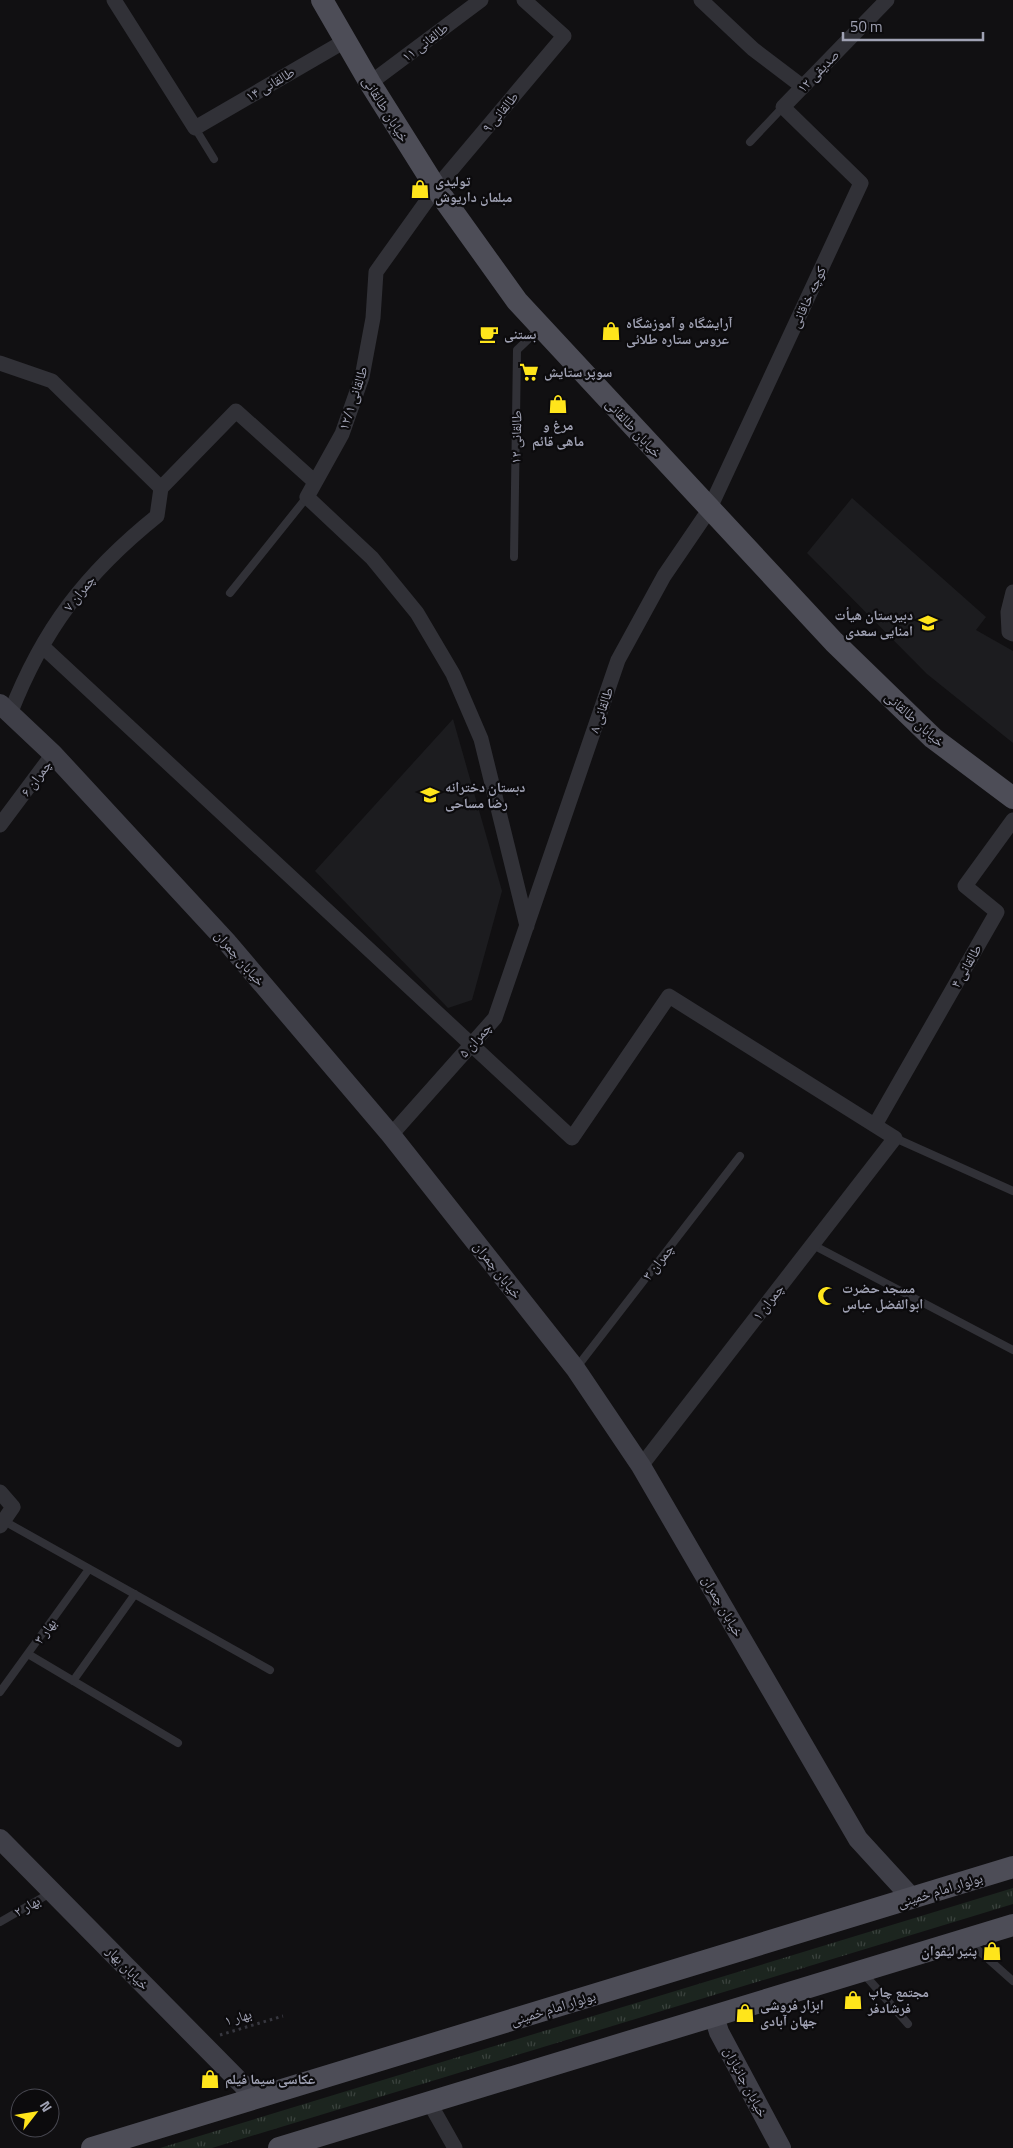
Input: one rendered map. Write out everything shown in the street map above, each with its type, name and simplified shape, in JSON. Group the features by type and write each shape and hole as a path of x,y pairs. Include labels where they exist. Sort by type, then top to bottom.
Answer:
{"main road":[{"name":"خیابان طالقانی","path":"322,0 370,83 436,188 517,301 709,510 834,642 933,738 1013,798"},
{"name":"خیابان چمران","path":"5,709 53,754 226,941 391,1135 575,1368 641,1466 858,1839 912,1898"},
{"name":"خیابان بهار","path":"0,1839 244,2085 254,2099"},
{"name":"بولوار امام خمینی","path":"92,2148 1013,1867"},
{"path":"279,2148 1013,1925"},
{"name":"خیابان جانبازان","path":"714,2016 719,2032 782,2148"}],"street":[{"path":"114,0 195,128"},
{"name":"طالقانی ۱۱","path":"370,83 481,0"},
{"name":"طالقانی ۹","path":"436,188 564,36 524,0"},
{"path":"701,0 753,49 803,87"},
{"name":"صدیقی ۱۲","path":"783,107 887,0"},
{"name":"طالقانی ۱۴","path":"195,128 345,41"},
{"name":"کوچه خاقانی","path":"709,510 860,183 783,107"},
{"name":"طالقانی ۱۲/۱","path":"307,497 342,434 362,377 374,318 376,272 436,188"},
{"path":"0,363 52,381 161,488 236,411 315,482"},
{"name":"چمران ۷","path":"5,709 51,629 84,585 121,545 157,516 161,488"},
{"path":"307,497 372,558 417,613 453,674 481,739 526,926"},
{"name":"طالقانی ۸","path":"526,926 618,660 664,576 709,510"},
{"path":"1013,592 1008,612 1009,632 1013,634"},
{"path":"42,646 572,1138 669,996 895,1138"},
{"name":"چمران ۶","path":"0,825 53,754"},
{"name":"طالقانی ۴","path":"875,1125 997,912 965,886 1013,820"},
{"name":"چمران ۵","path":"391,1135 495,1018 526,926"},
{"name":"چمران ۱","path":"641,1466 895,1138"},
{"path":"0,1492 13,1507 2,1523"},
{"path":"429,2102 455,2148"}],"lane":[{"name":"صدیقی ۱۲","path":"750,142 783,107"},
{"path":"195,128 214,158"},
{"name":"طالقانی ۱۲","path":"514,557 517,350 541,327"},
{"name":"طالقانی ۱۲/۱","path":"230,593 307,497"},
{"path":"895,1138 1013,1191"},
{"name":"چمران ۳","path":"575,1368 740,1156"},
{"path":"813,1245 1013,1350"},
{"path":"2,1523 135,1594 270,1670"},
{"name":"بهار ۳","path":"0,1692 89,1569"},
{"path":"73,1680 135,1594"},
{"path":"28,1654 178,1743"},
{"name":"بهار ۲","path":"0,1922 53,1891"},
{"path":"967,1939 1013,1981"},
{"path":"861,1971 908,2024"}],"path":[{"name":"بهار ۱","path":"200,2041 283,2016"}],"shaded area":[{"name":"دبیرستان هیأت امنایی سعدی","path":"852,498 986,617 976,630 1013,651 1013,743 927,674 807,553"},
{"name":"دبستان دخترانه رضا مساحی","path":"453,719 502,891 472,1000 448,1008 315,871"}],"green space":[{"path":"1013,1888 1013,1904 212,2148 160,2148"}],"place":[{"name":"تولیدی مبلمان داریوش","path":"420,189"},
{"name":"آرایشگاه و آموزشگاه عروس ستاره طلائی","path":"611,331"},
{"name":"بستنی","path":"489,334"},
{"name":"سوپر ستایش","path":"529,372"},
{"name":"مرغ و ماهی قائم","path":"558,404"},
{"name":"دبیرستان هیأت امنایی سعدی","path":"928,623"},
{"name":"دبستان دخترانه رضا مساحی","path":"430,795"},
{"name":"مسجد حضرت ابوالفضل عباس","path":"827,1296"},
{"name":"پنیر لیقوان","path":"992,1951"},
{"name":"مجتمع چاپ فرشادفر","path":"853,2000"},
{"name":"ابزار فروشی جهان آبادی","path":"745,2013"},
{"name":"عکاسی سیما فیلم","path":"210,2079"}]}
